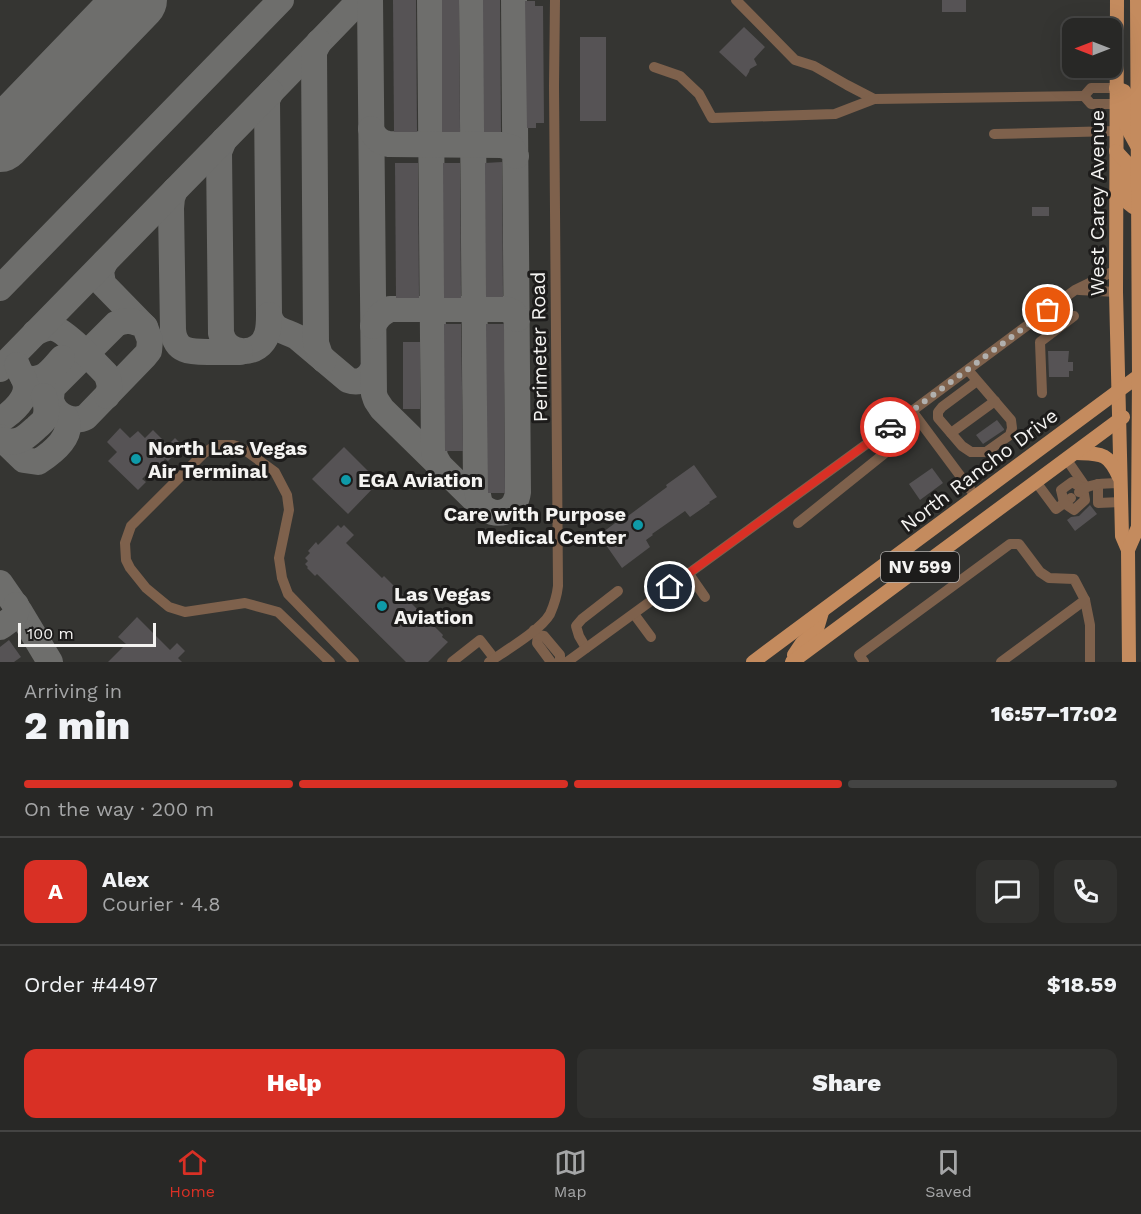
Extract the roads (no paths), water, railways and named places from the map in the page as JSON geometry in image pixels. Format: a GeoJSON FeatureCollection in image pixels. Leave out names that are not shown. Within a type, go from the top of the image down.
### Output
{"type":"FeatureCollection","features":[{"type":"Feature","properties":{"kind":"main road","name":"West Carey Avenue"},"geometry":{"type":"LineString","coordinates":[[1117,0],[1116,292],[1122,536],[1128,550]]}},
{"type":"Feature","properties":{"kind":"main road","name":"West Carey Avenue"},"geometry":{"type":"LineString","coordinates":[[1128,550],[1138,527],[1140,300],[1137,0]]}},
{"type":"Feature","properties":{"kind":"main road"},"geometry":{"type":"LineString","coordinates":[[1116,88],[1124,91],[1126,95],[1126,126],[1138,148]]}},
{"type":"Feature","properties":{"kind":"main road"},"geometry":{"type":"LineString","coordinates":[[1116,151],[1128,164],[1128,203],[1133,207],[1139,207]]}},
{"type":"Feature","properties":{"kind":"main road","name":"North Rancho Drive"},"geometry":{"type":"LineString","coordinates":[[753,662],[1140,374]]}},
{"type":"Feature","properties":{"kind":"main road","name":"NV 599"},"geometry":{"type":"LineString","coordinates":[[790,662],[1119,421],[1139,400]]}},
{"type":"Feature","properties":{"kind":"main road"},"geometry":{"type":"LineString","coordinates":[[1071,456],[1101,455],[1108,458],[1121,482]]}},
{"type":"Feature","properties":{"kind":"main road"},"geometry":{"type":"LineString","coordinates":[[1128,550],[1135,619],[1129,662]]}},
{"type":"Feature","properties":{"kind":"main road"},"geometry":{"type":"LineString","coordinates":[[790,662],[802,643],[817,629],[822,612]]}},
{"type":"Feature","properties":{"kind":"street","name":"Perimeter Road"},"geometry":{"type":"LineString","coordinates":[[492,660],[536,633],[549,615],[558,586],[555,0]]}},
{"type":"Feature","properties":{"kind":"street"},"geometry":{"type":"LineString","coordinates":[[736,0],[795,60],[814,66],[874,99]]}},
{"type":"Feature","properties":{"kind":"street"},"geometry":{"type":"LineString","coordinates":[[654,67],[680,76],[699,94],[712,118],[835,114],[874,99],[1084,96],[1091,88],[1116,88]]}},
{"type":"Feature","properties":{"kind":"street"},"geometry":{"type":"LineString","coordinates":[[1084,96],[1091,104],[1116,104]]}},
{"type":"Feature","properties":{"kind":"street"},"geometry":{"type":"LineString","coordinates":[[994,134],[1116,131]]}},
{"type":"Feature","properties":{"kind":"street"},"geometry":{"type":"LineString","coordinates":[[567,662],[1076,290],[1116,270]]}},
{"type":"Feature","properties":{"kind":"street"},"geometry":{"type":"LineString","coordinates":[[1076,290],[1116,292]]}},
{"type":"Feature","properties":{"kind":"street"},"geometry":{"type":"LineString","coordinates":[[1042,393],[1040,342],[1074,316]]}},
{"type":"Feature","properties":{"kind":"street"},"geometry":{"type":"LineString","coordinates":[[968,370],[978,381],[1011,420],[1010,435],[986,452],[971,452],[962,446],[938,418],[938,412],[942,407],[978,381]]}},
{"type":"Feature","properties":{"kind":"street"},"geometry":{"type":"LineString","coordinates":[[951,433],[995,401]]}},
{"type":"Feature","properties":{"kind":"street"},"geometry":{"type":"LineString","coordinates":[[912,411],[976,497]]}},
{"type":"Feature","properties":{"kind":"street"},"geometry":{"type":"LineString","coordinates":[[798,523],[900,441]]}},
{"type":"Feature","properties":{"kind":"street"},"geometry":{"type":"LineString","coordinates":[[330,662],[278,612],[245,603],[184,612],[169,607],[146,588],[130,568],[126,560],[125,543],[131,526],[203,454],[213,447],[226,445],[242,448],[274,472],[287,495],[289,510],[279,558],[282,578],[288,594],[354,662]]}},
{"type":"Feature","properties":{"kind":"street"},"geometry":{"type":"LineString","coordinates":[[1071,456],[1076,493]]}},
{"type":"Feature","properties":{"kind":"street"},"geometry":{"type":"LineString","coordinates":[[1036,482],[1056,509],[1076,493],[1098,484],[1121,482]]}},
{"type":"Feature","properties":{"kind":"street"},"geometry":{"type":"LineString","coordinates":[[1098,484],[1098,503],[1121,502]]}},
{"type":"Feature","properties":{"kind":"street"},"geometry":{"type":"LineString","coordinates":[[864,662],[859,655],[1010,544],[1019,544],[1040,572],[1048,578],[1074,579],[1085,600],[1090,625],[1090,662]]}},
{"type":"Feature","properties":{"kind":"street"},"geometry":{"type":"LineString","coordinates":[[689,574],[705,597]]}},
{"type":"Feature","properties":{"kind":"street"},"geometry":{"type":"LineString","coordinates":[[586,648],[576,626],[618,591]]}},
{"type":"Feature","properties":{"kind":"street"},"geometry":{"type":"LineString","coordinates":[[1001,662],[1085,600]]}},
{"type":"Feature","properties":{"kind":"street"},"geometry":{"type":"LineString","coordinates":[[634,614],[651,637]]}},
{"type":"Feature","properties":{"kind":"street"},"geometry":{"type":"LineString","coordinates":[[551,662],[537,643],[536,633],[544,636],[560,656],[560,662]]}},
{"type":"Feature","properties":{"kind":"street"},"geometry":{"type":"LineString","coordinates":[[452,662],[480,640],[492,660]]}},
{"type":"Feature","properties":{"kind":"place","name":"North Las Vegas Air Terminal"},"geometry":{"type":"Point","coordinates":[136,459]}},
{"type":"Feature","properties":{"kind":"place","name":"EGA Aviation"},"geometry":{"type":"Point","coordinates":[346,480]}},
{"type":"Feature","properties":{"kind":"place","name":"Care with Purpose Medical Center"},"geometry":{"type":"Point","coordinates":[638,525]}},
{"type":"Feature","properties":{"kind":"place","name":"Las Vegas Aviation"},"geometry":{"type":"Point","coordinates":[382,606]}}]}
